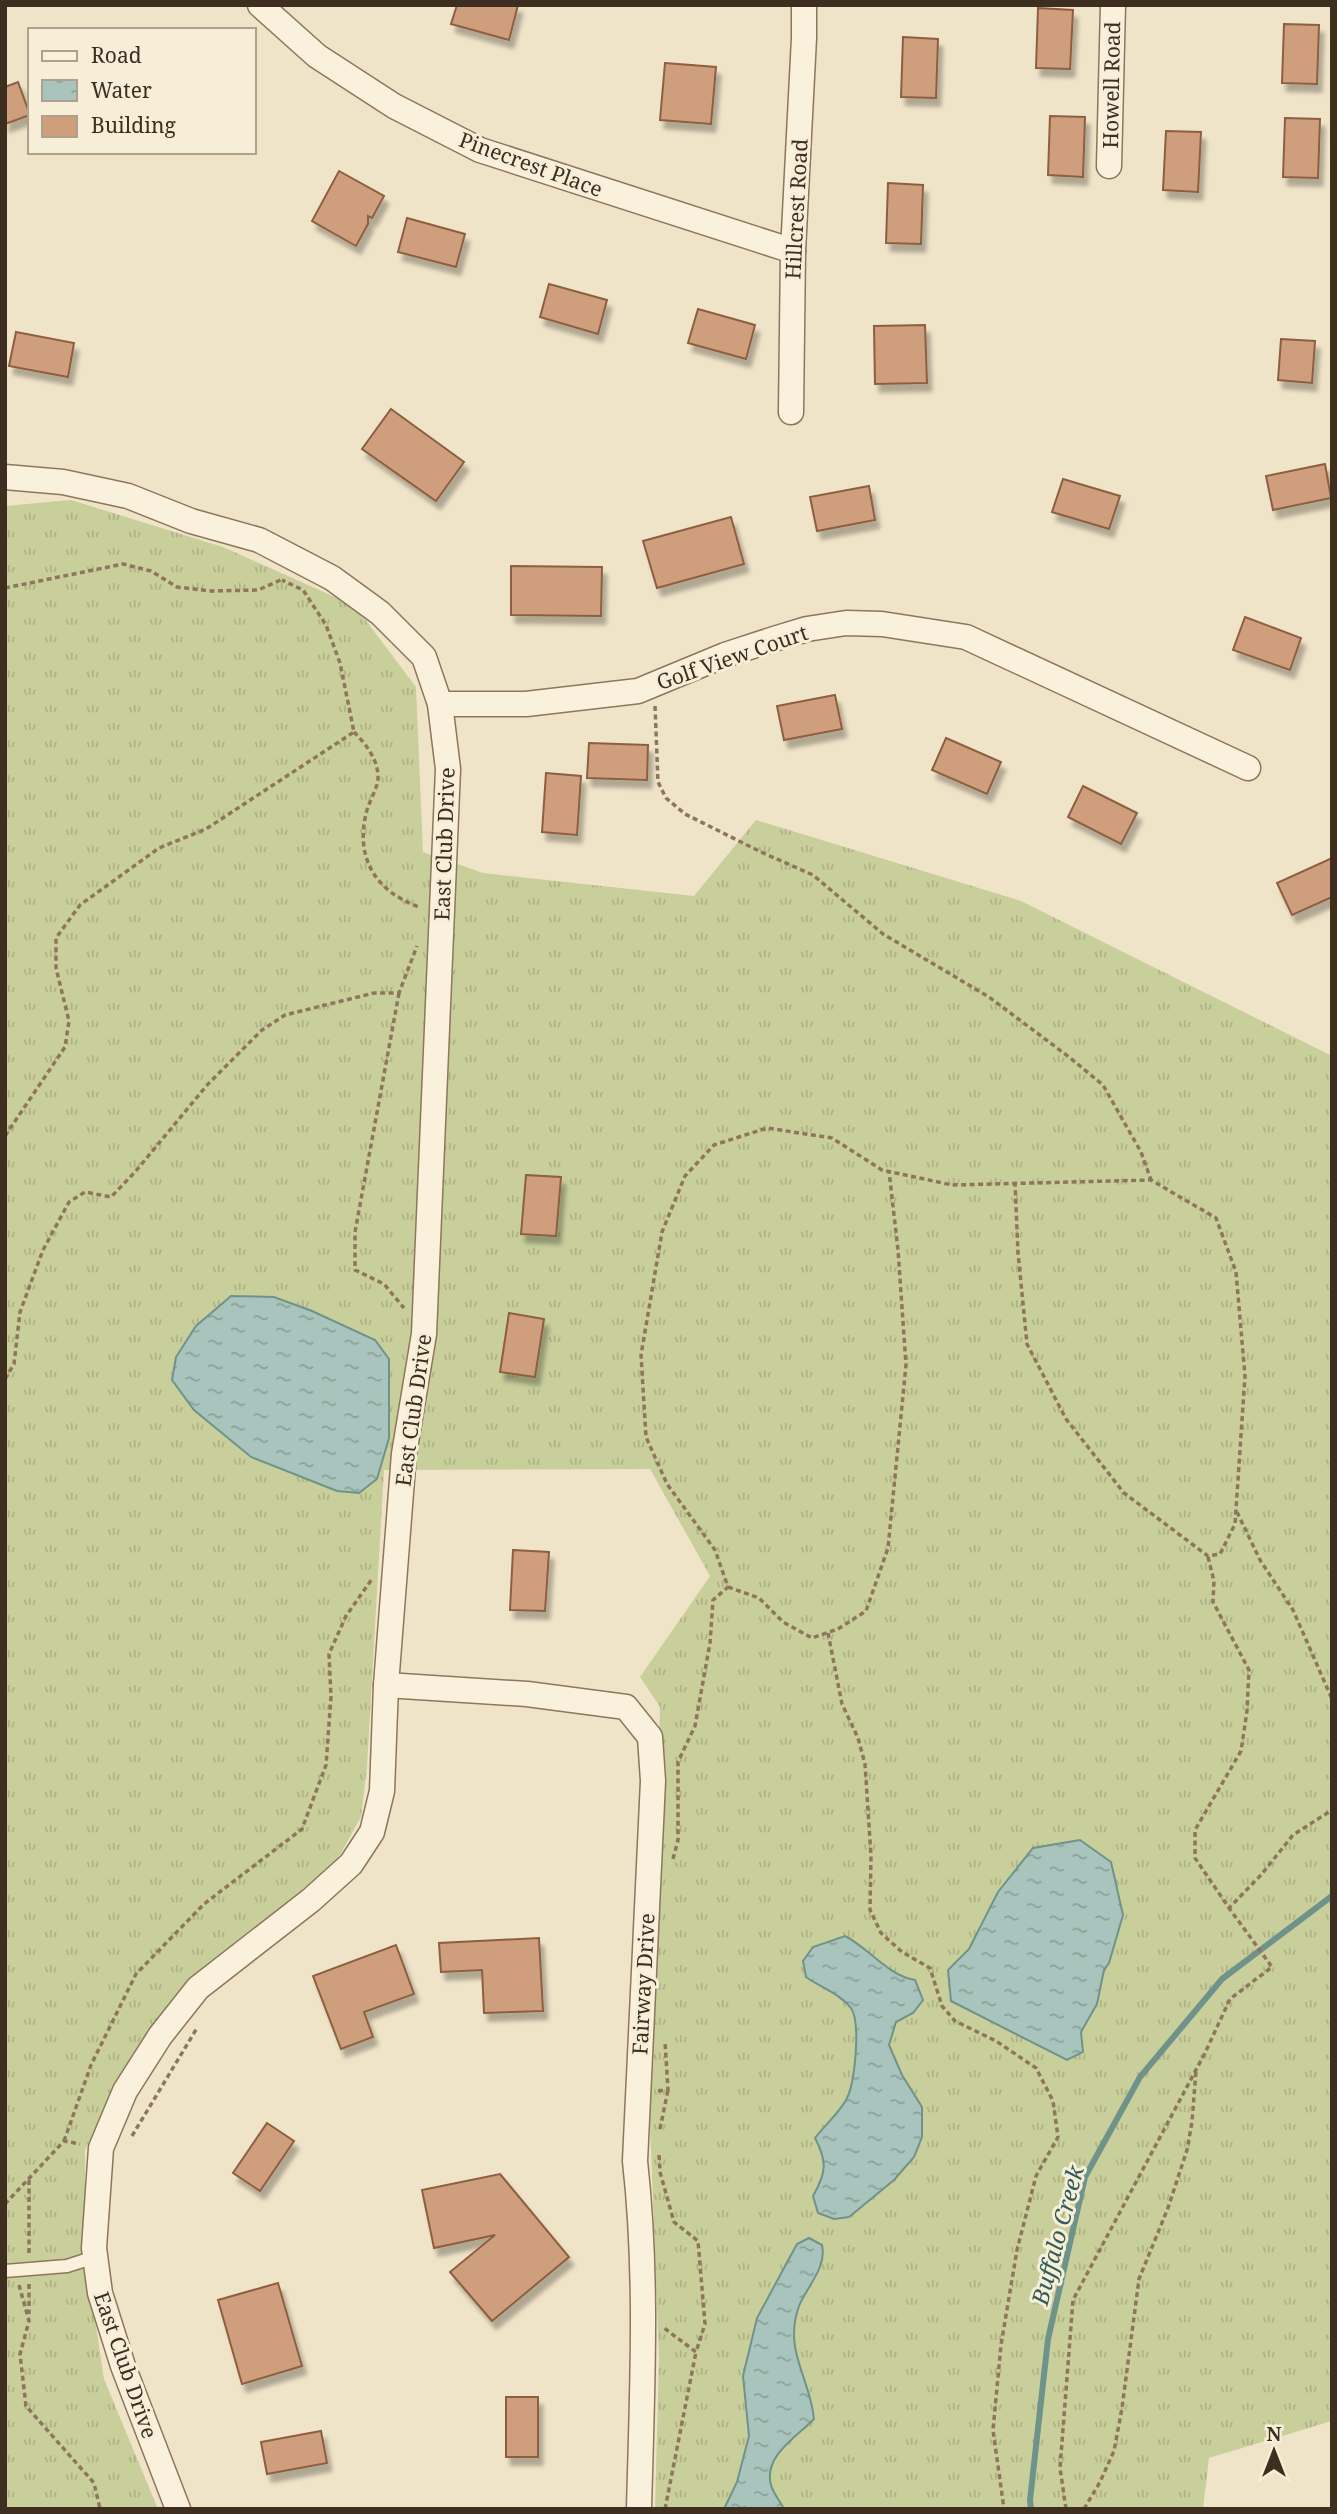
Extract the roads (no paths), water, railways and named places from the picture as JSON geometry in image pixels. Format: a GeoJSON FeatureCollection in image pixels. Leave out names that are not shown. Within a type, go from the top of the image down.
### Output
{"type":"FeatureCollection","features":[{"type":"Feature","properties":{"kind":"street","name":"Pinecrest Place"},"geometry":{"type":"LineString","coordinates":[[260,5],[317,56],[394,107],[480,150],[793,251]]}},
{"type":"Feature","properties":{"kind":"street","name":"Hillcrest Road"},"geometry":{"type":"LineString","coordinates":[[791,412],[793,251],[804,5]]}},
{"type":"Feature","properties":{"kind":"street","name":"Howell Road"},"geometry":{"type":"LineString","coordinates":[[1109,166],[1112,5]]}},
{"type":"Feature","properties":{"kind":"street","name":"East Club Drive"},"geometry":{"type":"LineString","coordinates":[[5,477],[63,482],[128,496],[191,521],[259,540],[332,578],[380,613],[424,657],[440,704],[448,769],[424,1334],[404,1454],[386,1685],[382,1791],[372,1832],[351,1864],[311,1900],[198,1988],[160,2036],[125,2091],[101,2148],[94,2248],[100,2294],[122,2366],[178,2509]]}},
{"type":"Feature","properties":{"kind":"street","name":"Golf View Court"},"geometry":{"type":"LineString","coordinates":[[440,704],[526,704],[638,691],[725,655],[807,629],[846,623],[882,624],[966,636],[1248,768]]}},
{"type":"Feature","properties":{"kind":"street","name":"Fairway Drive"},"geometry":{"type":"LineString","coordinates":[[386,1685],[527,1694],[626,1707],[650,1737],[653,1781],[635,2161],[642,2220],[644,2314],[639,2509]]}},
{"type":"Feature","properties":{"kind":"lane"},"geometry":{"type":"LineString","coordinates":[[6,2271],[67,2266],[95,2257]]}},
{"type":"Feature","properties":{"kind":"water"},"geometry":{"type":"Polygon","coordinates":[[[231,1296],[274,1297],[312,1311],[375,1340],[389,1359],[389,1438],[377,1479],[359,1493],[337,1491],[251,1457],[194,1410],[172,1380],[176,1357],[196,1326],[231,1296]]]}},
{"type":"Feature","properties":{"kind":"water"},"geometry":{"type":"Polygon","coordinates":[[[1080,1840],[1111,1862],[1123,1915],[1109,1963],[1104,1970],[1097,2004],[1081,2032],[1083,2052],[1067,2060],[951,2001],[948,1970],[969,1949],[998,1892],[1033,1848],[1080,1840]]]}},
{"type":"Feature","properties":{"kind":"water"},"geometry":{"type":"Polygon","coordinates":[[[845,1936],[896,1973],[915,1980],[923,2000],[913,2013],[896,2022],[889,2045],[902,2075],[922,2107],[922,2137],[914,2157],[894,2180],[849,2217],[834,2219],[818,2213],[813,2196],[824,2167],[822,2153],[815,2138],[839,2110],[849,2092],[856,2054],[856,2026],[851,2008],[846,2003],[806,1977],[803,1961],[813,1947],[845,1936]]]}},
{"type":"Feature","properties":{"kind":"water"},"geometry":{"type":"Polygon","coordinates":[[[809,2238],[822,2245],[822,2261],[799,2306],[794,2337],[814,2419],[783,2448],[772,2465],[771,2485],[784,2509],[724,2509],[737,2482],[749,2436],[743,2376],[757,2318],[797,2244],[809,2238]]]}},
{"type":"Feature","properties":{"kind":"waterway","name":"Buffalo Creek"},"geometry":{"type":"LineString","coordinates":[[1031,2509],[1048,2339],[1085,2177],[1140,2077],[1222,1979],[1332,1896]]}}]}
